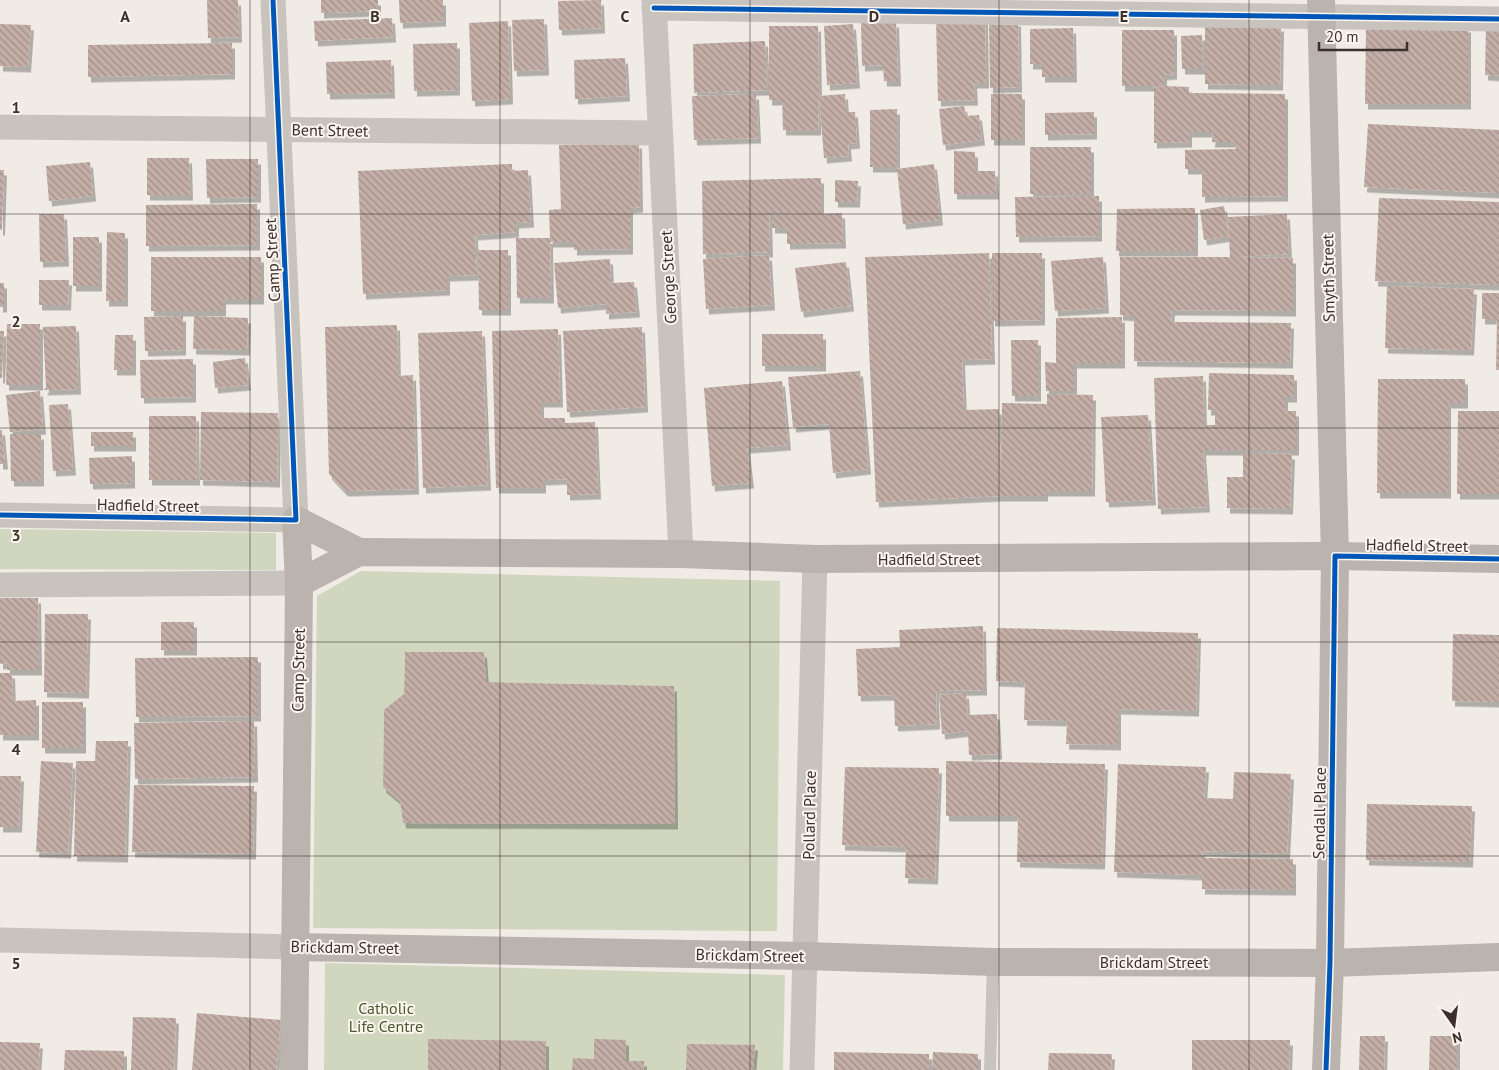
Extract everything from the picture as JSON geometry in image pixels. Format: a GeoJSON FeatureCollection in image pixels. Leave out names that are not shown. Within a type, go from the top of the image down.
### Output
{"type":"FeatureCollection","features":[{"type":"Feature","properties":{"kind":"main road","name":"Smyth Street"},"geometry":{"type":"LineString","coordinates":[[1322,8],[1335,556]]}},
{"type":"Feature","properties":{"kind":"main road","name":"Hadfield Street"},"geometry":{"type":"LineString","coordinates":[[296,520],[358,552],[681,554],[815,559],[1335,556],[1499,559]]}},
{"type":"Feature","properties":{"kind":"main road","name":"Camp Street"},"geometry":{"type":"LineString","coordinates":[[294,1070],[299,582],[296,520]]}},
{"type":"Feature","properties":{"kind":"main road","name":"Hadfield Street"},"geometry":{"type":"LineString","coordinates":[[299,582],[358,552]]}},
{"type":"Feature","properties":{"kind":"main road","name":"Sendall Place"},"geometry":{"type":"LineString","coordinates":[[1326,1070],[1330,963],[1335,556]]}},
{"type":"Feature","properties":{"kind":"main road","name":"Brickdam Street"},"geometry":{"type":"LineString","coordinates":[[294,947],[805,956],[993,962],[1330,963],[1499,957]]}},
{"type":"Feature","properties":{"kind":"street","name":"Camp Street"},"geometry":{"type":"LineString","coordinates":[[273,0],[296,520]]}},
{"type":"Feature","properties":{"kind":"street"},"geometry":{"type":"LineString","coordinates":[[654,4],[1322,8],[1499,19]]}},
{"type":"Feature","properties":{"kind":"street","name":"George Street"},"geometry":{"type":"LineString","coordinates":[[654,4],[681,554]]}},
{"type":"Feature","properties":{"kind":"street","name":"Bent Street"},"geometry":{"type":"LineString","coordinates":[[0,126],[660,133]]}},
{"type":"Feature","properties":{"kind":"street","name":"Hadfield Street"},"geometry":{"type":"LineString","coordinates":[[0,515],[296,520]]}},
{"type":"Feature","properties":{"kind":"street","name":"Pollard Place"},"geometry":{"type":"LineString","coordinates":[[802,1070],[815,559]]}},
{"type":"Feature","properties":{"kind":"street","name":"Hadfield Street"},"geometry":{"type":"LineString","coordinates":[[0,585],[299,582]]}},
{"type":"Feature","properties":{"kind":"street","name":"Brickdam Street"},"geometry":{"type":"LineString","coordinates":[[0,940],[294,947]]}},
{"type":"Feature","properties":{"kind":"lane"},"geometry":{"type":"LineString","coordinates":[[990,1070],[993,962]]}},
{"type":"Feature","properties":{"kind":"green space"},"geometry":{"type":"Polygon","coordinates":[[[0,529],[276,533],[276,570],[0,569],[0,529]]]}},
{"type":"Feature","properties":{"kind":"green space"},"geometry":{"type":"Polygon","coordinates":[[[361,571],[780,581],[777,931],[313,928],[317,596],[361,571]],[[405,652],[404,694],[384,711],[383,786],[400,801],[403,823],[674,824],[674,686],[486,682],[484,652],[405,652]]]}},
{"type":"Feature","properties":{"kind":"green space","name":"Catholic Life Centre"},"geometry":{"type":"Polygon","coordinates":[[[325,963],[785,975],[783,1070],[324,1070],[325,963]]]}},
{"type":"Feature","properties":{"kind":"building"},"geometry":{"type":"Polygon","coordinates":[[[207,0],[238,0],[239,37],[208,38],[207,0]]]}},
{"type":"Feature","properties":{"kind":"building"},"geometry":{"type":"Polygon","coordinates":[[[321,0],[378,0],[378,11],[321,13],[321,0]]]}},
{"type":"Feature","properties":{"kind":"building"},"geometry":{"type":"Polygon","coordinates":[[[399,0],[443,0],[443,21],[400,23],[399,0]]]}},
{"type":"Feature","properties":{"kind":"building"},"geometry":{"type":"Polygon","coordinates":[[[601,0],[602,28],[559,30],[558,1],[601,0]]]}},
{"type":"Feature","properties":{"kind":"building"},"geometry":{"type":"Polygon","coordinates":[[[392,18],[393,37],[315,41],[314,21],[392,18]]]}},
{"type":"Feature","properties":{"kind":"building"},"geometry":{"type":"Polygon","coordinates":[[[544,19],[546,70],[514,71],[512,20],[544,19]]]}},
{"type":"Feature","properties":{"kind":"building"},"geometry":{"type":"Polygon","coordinates":[[[936,19],[985,19],[986,83],[974,83],[975,100],[938,101],[936,19]]]}},
{"type":"Feature","properties":{"kind":"building"},"geometry":{"type":"Polygon","coordinates":[[[508,21],[510,99],[472,101],[469,23],[508,21]]]}},
{"type":"Feature","properties":{"kind":"building"},"geometry":{"type":"Polygon","coordinates":[[[989,21],[1018,21],[1019,87],[990,88],[989,21]]]}},
{"type":"Feature","properties":{"kind":"building"},"geometry":{"type":"Polygon","coordinates":[[[896,22],[898,81],[884,81],[883,65],[862,66],[861,23],[896,22]]]}},
{"type":"Feature","properties":{"kind":"building"},"geometry":{"type":"Polygon","coordinates":[[[0,24],[31,25],[28,67],[0,66],[0,24]]]}},
{"type":"Feature","properties":{"kind":"building"},"geometry":{"type":"Polygon","coordinates":[[[853,24],[857,83],[827,85],[824,26],[853,24]]]}},
{"type":"Feature","properties":{"kind":"building"},"geometry":{"type":"Polygon","coordinates":[[[1205,25],[1281,26],[1280,85],[1205,84],[1205,25]]]}},
{"type":"Feature","properties":{"kind":"building"},"geometry":{"type":"Polygon","coordinates":[[[1486,25],[1499,26],[1499,76],[1485,75],[1486,25]]]}},
{"type":"Feature","properties":{"kind":"building"},"geometry":{"type":"Polygon","coordinates":[[[769,26],[818,26],[818,130],[783,130],[782,100],[769,100],[769,26]]]}},
{"type":"Feature","properties":{"kind":"building"},"geometry":{"type":"Polygon","coordinates":[[[1366,27],[1468,27],[1468,104],[1365,104],[1366,27]]]}},
{"type":"Feature","properties":{"kind":"building"},"geometry":{"type":"Polygon","coordinates":[[[1073,28],[1074,77],[1042,77],[1042,64],[1030,64],[1030,29],[1073,28]]]}},
{"type":"Feature","properties":{"kind":"building"},"geometry":{"type":"Polygon","coordinates":[[[1122,30],[1174,30],[1174,74],[1164,75],[1164,86],[1189,87],[1189,93],[1285,94],[1285,196],[1202,197],[1202,169],[1185,169],[1185,150],[1236,149],[1236,142],[1212,142],[1213,132],[1189,132],[1189,142],[1154,143],[1154,88],[1163,86],[1122,86],[1122,30]]]}},
{"type":"Feature","properties":{"kind":"building"},"geometry":{"type":"Polygon","coordinates":[[[1202,35],[1203,69],[1182,69],[1181,36],[1202,35]]]}},
{"type":"Feature","properties":{"kind":"building"},"geometry":{"type":"Polygon","coordinates":[[[765,41],[767,90],[694,93],[693,44],[765,41]]]}},
{"type":"Feature","properties":{"kind":"building"},"geometry":{"type":"Polygon","coordinates":[[[232,43],[232,74],[88,77],[88,45],[232,43]]]}},
{"type":"Feature","properties":{"kind":"building"},"geometry":{"type":"Polygon","coordinates":[[[457,43],[457,90],[414,91],[413,44],[457,43]]]}},
{"type":"Feature","properties":{"kind":"building"},"geometry":{"type":"Polygon","coordinates":[[[625,58],[627,96],[575,99],[574,60],[625,58]]]}},
{"type":"Feature","properties":{"kind":"building"},"geometry":{"type":"Polygon","coordinates":[[[391,60],[392,93],[327,94],[326,62],[391,60]]]}},
{"type":"Feature","properties":{"kind":"building"},"geometry":{"type":"Polygon","coordinates":[[[756,94],[758,138],[694,140],[692,96],[756,94]]]}},
{"type":"Feature","properties":{"kind":"building"},"geometry":{"type":"Polygon","coordinates":[[[845,94],[846,112],[855,112],[857,143],[848,144],[849,156],[824,158],[819,96],[845,94]]]}},
{"type":"Feature","properties":{"kind":"building"},"geometry":{"type":"Polygon","coordinates":[[[991,94],[1022,94],[1022,140],[991,140],[991,94]]]}},
{"type":"Feature","properties":{"kind":"building"},"geometry":{"type":"Polygon","coordinates":[[[964,106],[966,116],[979,115],[982,140],[943,145],[939,109],[964,106]]]}},
{"type":"Feature","properties":{"kind":"building"},"geometry":{"type":"Polygon","coordinates":[[[897,109],[897,167],[870,167],[870,110],[897,109]]]}},
{"type":"Feature","properties":{"kind":"building"},"geometry":{"type":"Polygon","coordinates":[[[1094,112],[1094,134],[1045,135],[1045,113],[1094,112]]]}},
{"type":"Feature","properties":{"kind":"building"},"geometry":{"type":"Polygon","coordinates":[[[1368,124],[1499,130],[1499,193],[1364,187],[1368,124]]]}},
{"type":"Feature","properties":{"kind":"building"},"geometry":{"type":"Polygon","coordinates":[[[639,143],[640,207],[630,208],[630,249],[574,250],[574,242],[550,242],[551,298],[517,298],[516,238],[550,238],[549,210],[561,209],[559,145],[639,143]]]}},
{"type":"Feature","properties":{"kind":"building"},"geometry":{"type":"Polygon","coordinates":[[[1030,147],[1091,147],[1091,194],[1030,194],[1030,147]]]}},
{"type":"Feature","properties":{"kind":"building"},"geometry":{"type":"Polygon","coordinates":[[[954,151],[975,152],[975,171],[995,171],[996,194],[954,194],[954,151]]]}},
{"type":"Feature","properties":{"kind":"building"},"geometry":{"type":"Polygon","coordinates":[[[147,158],[189,158],[190,195],[147,195],[147,158]]]}},
{"type":"Feature","properties":{"kind":"building"},"geometry":{"type":"Polygon","coordinates":[[[206,159],[258,159],[258,197],[207,198],[206,159]]]}},
{"type":"Feature","properties":{"kind":"building"},"geometry":{"type":"Polygon","coordinates":[[[90,162],[93,196],[49,201],[46,166],[90,162]]]}},
{"type":"Feature","properties":{"kind":"building"},"geometry":{"type":"Polygon","coordinates":[[[512,164],[512,171],[528,170],[531,222],[516,223],[516,232],[475,235],[477,275],[447,276],[447,290],[363,294],[358,171],[512,164]]]}},
{"type":"Feature","properties":{"kind":"building"},"geometry":{"type":"Polygon","coordinates":[[[934,164],[940,220],[903,224],[897,169],[934,164]]]}},
{"type":"Feature","properties":{"kind":"building"},"geometry":{"type":"Polygon","coordinates":[[[0,170],[4,170],[2,230],[0,230],[0,170]]]}},
{"type":"Feature","properties":{"kind":"building"},"geometry":{"type":"Polygon","coordinates":[[[821,178],[821,214],[842,213],[843,243],[787,244],[787,228],[772,228],[772,215],[804,213],[769,213],[770,252],[703,254],[702,181],[821,178]]]}},
{"type":"Feature","properties":{"kind":"building"},"geometry":{"type":"Polygon","coordinates":[[[835,180],[858,181],[857,202],[835,202],[835,180]]]}},
{"type":"Feature","properties":{"kind":"building"},"geometry":{"type":"Polygon","coordinates":[[[1099,196],[1099,236],[1016,237],[1015,197],[1099,196]]]}},
{"type":"Feature","properties":{"kind":"building"},"geometry":{"type":"Polygon","coordinates":[[[1379,198],[1499,202],[1499,285],[1375,281],[1379,198]]]}},
{"type":"Feature","properties":{"kind":"building"},"geometry":{"type":"Polygon","coordinates":[[[257,204],[257,245],[146,246],[146,205],[257,204]]]}},
{"type":"Feature","properties":{"kind":"building"},"geometry":{"type":"Polygon","coordinates":[[[1224,206],[1229,236],[1204,240],[1200,210],[1224,206]]]}},
{"type":"Feature","properties":{"kind":"building"},"geometry":{"type":"Polygon","coordinates":[[[1195,208],[1195,251],[1116,251],[1117,209],[1195,208]]]}},
{"type":"Feature","properties":{"kind":"building"},"geometry":{"type":"Polygon","coordinates":[[[39,214],[64,214],[66,261],[40,262],[39,214]]]}},
{"type":"Feature","properties":{"kind":"building"},"geometry":{"type":"Polygon","coordinates":[[[1287,214],[1289,254],[1236,257],[1293,258],[1293,311],[1172,310],[1171,322],[1291,323],[1290,363],[1134,361],[1134,316],[1120,315],[1120,257],[1230,257],[1228,217],[1287,214]]]}},
{"type":"Feature","properties":{"kind":"building"},"geometry":{"type":"Polygon","coordinates":[[[107,232],[125,233],[125,301],[106,301],[107,232]]]}},
{"type":"Feature","properties":{"kind":"building"},"geometry":{"type":"Polygon","coordinates":[[[73,237],[99,237],[99,286],[73,286],[73,237]]]}},
{"type":"Feature","properties":{"kind":"building"},"geometry":{"type":"Polygon","coordinates":[[[478,250],[508,250],[508,310],[479,310],[478,250]]]}},
{"type":"Feature","properties":{"kind":"building"},"geometry":{"type":"Polygon","coordinates":[[[989,253],[992,359],[962,360],[964,410],[999,409],[1001,476],[1002,403],[1047,404],[1047,394],[1093,395],[1092,491],[1045,491],[1045,496],[1000,496],[876,502],[865,257],[989,253]]]}},
{"type":"Feature","properties":{"kind":"building"},"geometry":{"type":"Polygon","coordinates":[[[992,253],[1042,253],[1042,320],[992,321],[992,253]]]}},
{"type":"Feature","properties":{"kind":"building"},"geometry":{"type":"Polygon","coordinates":[[[769,255],[772,305],[706,309],[703,259],[769,255]]]}},
{"type":"Feature","properties":{"kind":"building"},"geometry":{"type":"Polygon","coordinates":[[[151,257],[261,257],[261,299],[223,299],[223,311],[151,311],[151,257]]]}},
{"type":"Feature","properties":{"kind":"building"},"geometry":{"type":"Polygon","coordinates":[[[1103,257],[1106,308],[1055,311],[1051,261],[1103,257]]]}},
{"type":"Feature","properties":{"kind":"building"},"geometry":{"type":"Polygon","coordinates":[[[610,259],[611,283],[634,282],[637,312],[606,314],[606,304],[558,308],[554,263],[610,259]]]}},
{"type":"Feature","properties":{"kind":"building"},"geometry":{"type":"Polygon","coordinates":[[[846,262],[851,306],[801,312],[795,268],[846,262]]]}},
{"type":"Feature","properties":{"kind":"building"},"geometry":{"type":"Polygon","coordinates":[[[39,280],[69,280],[68,305],[39,305],[39,280]]]}},
{"type":"Feature","properties":{"kind":"building"},"geometry":{"type":"Polygon","coordinates":[[[0,283],[4,283],[4,307],[0,307],[0,283]]]}},
{"type":"Feature","properties":{"kind":"building"},"geometry":{"type":"Polygon","coordinates":[[[1387,286],[1474,289],[1471,350],[1385,348],[1387,286]]]}},
{"type":"Feature","properties":{"kind":"building"},"geometry":{"type":"Polygon","coordinates":[[[1482,293],[1499,293],[1499,370],[1496,370],[1497,319],[1482,319],[1482,293]]]}},
{"type":"Feature","properties":{"kind":"building"},"geometry":{"type":"Polygon","coordinates":[[[183,316],[183,350],[145,351],[144,317],[183,316]]]}},
{"type":"Feature","properties":{"kind":"building"},"geometry":{"type":"Polygon","coordinates":[[[194,316],[248,318],[247,350],[193,349],[194,316]]]}},
{"type":"Feature","properties":{"kind":"building"},"geometry":{"type":"Polygon","coordinates":[[[1122,317],[1122,363],[1074,363],[1074,391],[1046,391],[1045,362],[1056,363],[1056,318],[1122,317]]]}},
{"type":"Feature","properties":{"kind":"building"},"geometry":{"type":"Polygon","coordinates":[[[7,324],[40,324],[40,385],[6,385],[7,324]]]}},
{"type":"Feature","properties":{"kind":"building"},"geometry":{"type":"Polygon","coordinates":[[[397,325],[398,376],[413,375],[416,489],[345,491],[329,474],[325,327],[397,325]]]}},
{"type":"Feature","properties":{"kind":"building"},"geometry":{"type":"Polygon","coordinates":[[[76,326],[78,389],[44,390],[46,387],[43,327],[76,326]]]}},
{"type":"Feature","properties":{"kind":"building"},"geometry":{"type":"Polygon","coordinates":[[[642,327],[645,407],[567,412],[563,331],[642,327]]]}},
{"type":"Feature","properties":{"kind":"building"},"geometry":{"type":"Polygon","coordinates":[[[558,329],[560,402],[541,402],[541,418],[565,418],[565,423],[595,422],[598,494],[567,495],[567,479],[543,480],[543,488],[496,488],[492,331],[558,329]]]}},
{"type":"Feature","properties":{"kind":"building"},"geometry":{"type":"Polygon","coordinates":[[[0,331],[4,331],[2,378],[0,378],[0,331]]]}},
{"type":"Feature","properties":{"kind":"building"},"geometry":{"type":"Polygon","coordinates":[[[482,331],[488,485],[423,488],[418,333],[482,331]]]}},
{"type":"Feature","properties":{"kind":"building"},"geometry":{"type":"Polygon","coordinates":[[[762,334],[823,334],[823,366],[762,366],[762,334]]]}},
{"type":"Feature","properties":{"kind":"building"},"geometry":{"type":"Polygon","coordinates":[[[115,335],[133,335],[133,370],[114,370],[115,335]]]}},
{"type":"Feature","properties":{"kind":"building"},"geometry":{"type":"Polygon","coordinates":[[[1011,340],[1038,340],[1038,396],[1012,396],[1011,340]]]}},
{"type":"Feature","properties":{"kind":"building"},"geometry":{"type":"Polygon","coordinates":[[[245,358],[248,385],[215,388],[213,362],[245,358]]]}},
{"type":"Feature","properties":{"kind":"building"},"geometry":{"type":"Polygon","coordinates":[[[193,359],[193,397],[141,398],[140,360],[193,359]]]}},
{"type":"Feature","properties":{"kind":"building"},"geometry":{"type":"Polygon","coordinates":[[[860,371],[868,469],[833,473],[829,424],[793,427],[788,377],[860,371]]]}},
{"type":"Feature","properties":{"kind":"building"},"geometry":{"type":"Polygon","coordinates":[[[1209,373],[1294,375],[1294,397],[1285,397],[1285,411],[1296,411],[1296,450],[1203,450],[1207,507],[1158,509],[1154,378],[1203,376],[1204,425],[1215,425],[1215,410],[1208,410],[1209,373]]]}},
{"type":"Feature","properties":{"kind":"building"},"geometry":{"type":"Polygon","coordinates":[[[1378,379],[1465,379],[1465,403],[1448,403],[1448,493],[1377,493],[1378,379]]]}},
{"type":"Feature","properties":{"kind":"building"},"geometry":{"type":"Polygon","coordinates":[[[782,381],[788,445],[747,448],[751,483],[712,486],[704,388],[782,381]]]}},
{"type":"Feature","properties":{"kind":"building"},"geometry":{"type":"Polygon","coordinates":[[[40,391],[43,429],[10,432],[6,395],[40,391]]]}},
{"type":"Feature","properties":{"kind":"building"},"geometry":{"type":"Polygon","coordinates":[[[68,404],[73,470],[53,471],[49,405],[68,404]]]}},
{"type":"Feature","properties":{"kind":"building"},"geometry":{"type":"Polygon","coordinates":[[[1458,411],[1499,411],[1499,494],[1457,494],[1458,411]]]}},
{"type":"Feature","properties":{"kind":"building"},"geometry":{"type":"Polygon","coordinates":[[[201,412],[278,413],[277,482],[200,480],[201,412]]]}},
{"type":"Feature","properties":{"kind":"building"},"geometry":{"type":"Polygon","coordinates":[[[1148,415],[1153,500],[1106,502],[1101,417],[1148,415]]]}},
{"type":"Feature","properties":{"kind":"building"},"geometry":{"type":"Polygon","coordinates":[[[149,416],[196,416],[197,480],[149,480],[149,416]]]}},
{"type":"Feature","properties":{"kind":"building"},"geometry":{"type":"Polygon","coordinates":[[[0,430],[2,430],[5,464],[0,464],[0,430]]]}},
{"type":"Feature","properties":{"kind":"building"},"geometry":{"type":"Polygon","coordinates":[[[91,432],[133,432],[133,446],[91,446],[91,432]]]}},
{"type":"Feature","properties":{"kind":"building"},"geometry":{"type":"Polygon","coordinates":[[[10,434],[41,434],[41,481],[11,481],[10,434]]]}},
{"type":"Feature","properties":{"kind":"building"},"geometry":{"type":"Polygon","coordinates":[[[1243,453],[1292,454],[1290,509],[1227,508],[1227,477],[1243,477],[1243,453]]]}},
{"type":"Feature","properties":{"kind":"building"},"geometry":{"type":"Polygon","coordinates":[[[132,456],[132,483],[90,484],[89,458],[132,456]]]}},
{"type":"Feature","properties":{"kind":"building"},"geometry":{"type":"Polygon","coordinates":[[[0,598],[38,598],[39,670],[7,670],[7,663],[0,664],[0,598]]]}},
{"type":"Feature","properties":{"kind":"building"},"geometry":{"type":"Polygon","coordinates":[[[45,614],[88,614],[86,693],[44,692],[45,614]]]}},
{"type":"Feature","properties":{"kind":"building"},"geometry":{"type":"Polygon","coordinates":[[[161,622],[194,622],[194,650],[161,650],[161,622]]]}},
{"type":"Feature","properties":{"kind":"building"},"geometry":{"type":"Polygon","coordinates":[[[983,626],[984,690],[936,691],[937,724],[895,726],[894,695],[858,696],[856,649],[900,647],[899,630],[983,626]]]}},
{"type":"Feature","properties":{"kind":"building"},"geometry":{"type":"Polygon","coordinates":[[[997,628],[1198,633],[1196,711],[1118,709],[1118,745],[1066,744],[1067,721],[1024,720],[1025,682],[996,681],[997,628]]]}},
{"type":"Feature","properties":{"kind":"building"},"geometry":{"type":"Polygon","coordinates":[[[1453,634],[1499,635],[1499,702],[1452,701],[1453,634]]]}},
{"type":"Feature","properties":{"kind":"building"},"geometry":{"type":"Polygon","coordinates":[[[405,652],[484,652],[486,682],[674,686],[675,824],[403,823],[400,801],[383,787],[384,710],[404,694],[405,652]]]}},
{"type":"Feature","properties":{"kind":"building"},"geometry":{"type":"Polygon","coordinates":[[[258,657],[258,716],[136,717],[135,658],[258,657]]]}},
{"type":"Feature","properties":{"kind":"building"},"geometry":{"type":"Polygon","coordinates":[[[0,673],[12,673],[13,701],[36,700],[36,735],[0,735],[0,673]]]}},
{"type":"Feature","properties":{"kind":"building"},"geometry":{"type":"Polygon","coordinates":[[[966,693],[968,721],[968,715],[997,714],[999,754],[969,755],[968,731],[942,734],[939,695],[966,693]]]}},
{"type":"Feature","properties":{"kind":"building"},"geometry":{"type":"Polygon","coordinates":[[[42,702],[83,702],[83,748],[42,748],[42,702]]]}},
{"type":"Feature","properties":{"kind":"building"},"geometry":{"type":"Polygon","coordinates":[[[254,721],[255,777],[135,779],[134,723],[254,721]]]}},
{"type":"Feature","properties":{"kind":"building"},"geometry":{"type":"Polygon","coordinates":[[[96,741],[128,741],[125,857],[74,856],[76,761],[95,761],[96,741]]]}},
{"type":"Feature","properties":{"kind":"building"},"geometry":{"type":"Polygon","coordinates":[[[41,761],[73,763],[68,853],[36,852],[41,761]]]}},
{"type":"Feature","properties":{"kind":"building"},"geometry":{"type":"Polygon","coordinates":[[[946,761],[1105,764],[1102,864],[1017,862],[1018,816],[946,816],[946,761]]]}},
{"type":"Feature","properties":{"kind":"building"},"geometry":{"type":"Polygon","coordinates":[[[1118,764],[1206,767],[1204,798],[1233,799],[1234,772],[1291,774],[1287,854],[1202,851],[1203,858],[1293,859],[1293,890],[1202,889],[1202,867],[1201,875],[1114,872],[1118,764]]]}},
{"type":"Feature","properties":{"kind":"building"},"geometry":{"type":"Polygon","coordinates":[[[845,767],[939,768],[935,879],[905,878],[906,847],[842,845],[845,767]]]}},
{"type":"Feature","properties":{"kind":"building"},"geometry":{"type":"Polygon","coordinates":[[[0,776],[21,776],[19,827],[0,827],[0,776]]]}},
{"type":"Feature","properties":{"kind":"building"},"geometry":{"type":"Polygon","coordinates":[[[134,785],[254,786],[253,854],[132,852],[134,785]]]}},
{"type":"Feature","properties":{"kind":"building"},"geometry":{"type":"Polygon","coordinates":[[[1367,804],[1472,806],[1470,862],[1366,860],[1367,804]]]}},
{"type":"Feature","properties":{"kind":"building"},"geometry":{"type":"Polygon","coordinates":[[[197,1013],[281,1020],[276,1070],[192,1070],[197,1013]]]}},
{"type":"Feature","properties":{"kind":"building"},"geometry":{"type":"Polygon","coordinates":[[[133,1017],[176,1018],[174,1070],[131,1070],[133,1017]]]}},
{"type":"Feature","properties":{"kind":"building"},"geometry":{"type":"Polygon","coordinates":[[[1360,1036],[1385,1036],[1384,1070],[1359,1070],[1360,1036]]]}},
{"type":"Feature","properties":{"kind":"building"},"geometry":{"type":"Polygon","coordinates":[[[1430,1036],[1457,1036],[1457,1070],[1429,1070],[1430,1036]]]}},
{"type":"Feature","properties":{"kind":"building","name":"Catholic Life Centre"},"geometry":{"type":"Polygon","coordinates":[[[428,1039],[546,1041],[546,1070],[428,1070],[428,1039]]]}},
{"type":"Feature","properties":{"kind":"building"},"geometry":{"type":"Polygon","coordinates":[[[594,1039],[626,1040],[626,1061],[644,1061],[644,1070],[572,1070],[573,1058],[594,1059],[594,1039]]]}},
{"type":"Feature","properties":{"kind":"building"},"geometry":{"type":"Polygon","coordinates":[[[1192,1040],[1290,1040],[1289,1070],[1192,1070],[1192,1040]]]}},
{"type":"Feature","properties":{"kind":"building"},"geometry":{"type":"Polygon","coordinates":[[[0,1042],[40,1043],[38,1070],[0,1070],[0,1042]]]}},
{"type":"Feature","properties":{"kind":"building"},"geometry":{"type":"Polygon","coordinates":[[[687,1044],[755,1045],[753,1070],[686,1070],[687,1044]]]}},
{"type":"Feature","properties":{"kind":"building"},"geometry":{"type":"Polygon","coordinates":[[[65,1050],[124,1051],[124,1070],[64,1070],[65,1050]]]}},
{"type":"Feature","properties":{"kind":"building"},"geometry":{"type":"Polygon","coordinates":[[[834,1052],[929,1054],[929,1070],[834,1070],[834,1052]]]}},
{"type":"Feature","properties":{"kind":"building"},"geometry":{"type":"Polygon","coordinates":[[[933,1052],[978,1054],[978,1070],[932,1070],[933,1052]]]}},
{"type":"Feature","properties":{"kind":"building"},"geometry":{"type":"Polygon","coordinates":[[[1049,1053],[1112,1054],[1111,1070],[1048,1070],[1049,1053]]]}},
{"type":"Feature","properties":{"kind":"cycle path"},"geometry":{"type":"LineString","coordinates":[[0,515],[296,520],[273,0]]}},
{"type":"Feature","properties":{"kind":"cycle path"},"geometry":{"type":"LineString","coordinates":[[654,8],[1499,19]]}},
{"type":"Feature","properties":{"kind":"cycle path"},"geometry":{"type":"LineString","coordinates":[[1326,1070],[1330,963],[1335,556],[1499,559]]}}]}
